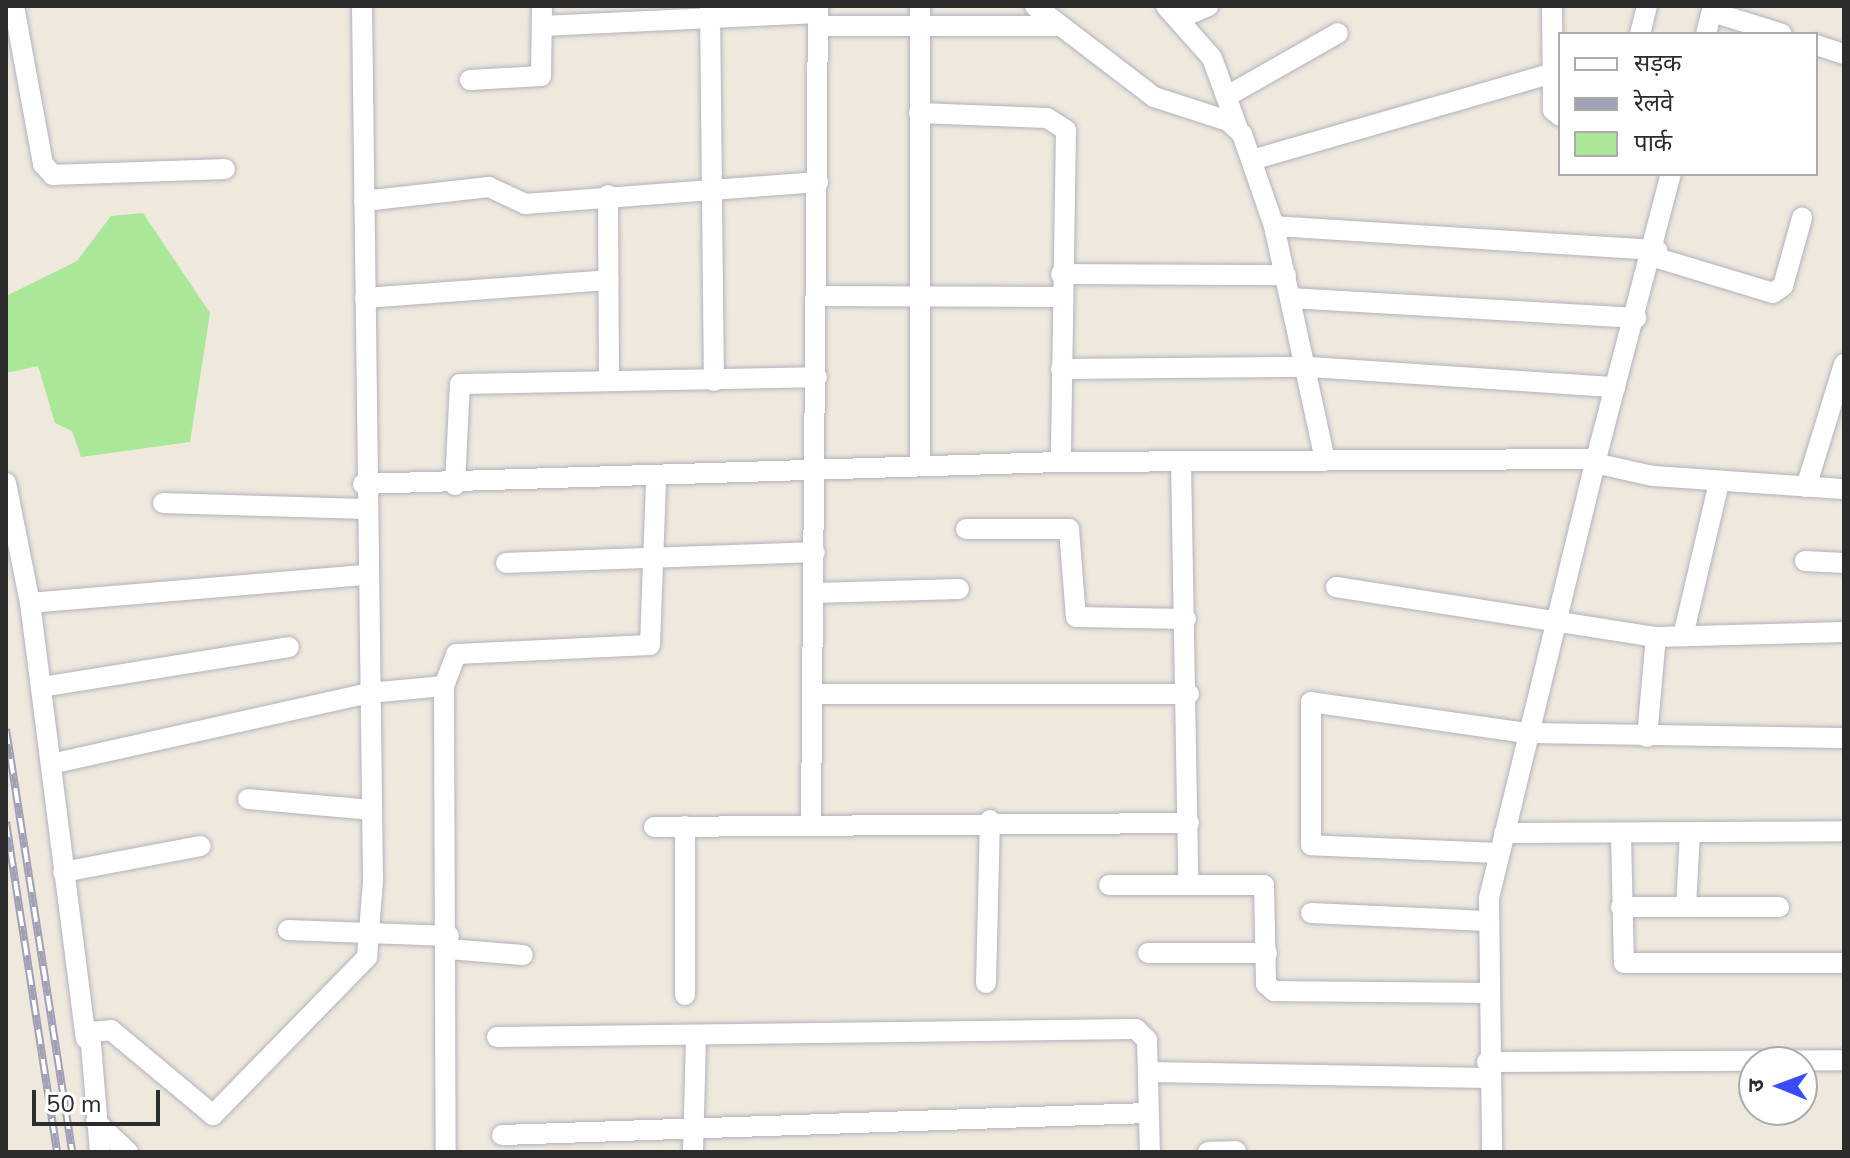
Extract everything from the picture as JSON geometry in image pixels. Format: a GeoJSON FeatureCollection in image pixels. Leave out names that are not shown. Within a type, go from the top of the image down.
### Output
{"type":"FeatureCollection","features":[{"type":"Feature","properties":{"kind":"street"},"geometry":{"type":"LineString","coordinates":[[14,6],[43,164],[53,175],[225,169]]}},
{"type":"Feature","properties":{"kind":"street"},"geometry":{"type":"LineString","coordinates":[[86,1038],[111,1030],[213,1115],[363,964],[369,933],[371,810],[363,484],[362,6]]}},
{"type":"Feature","properties":{"kind":"street"},"geometry":{"type":"LineString","coordinates":[[1035,6],[1056,26],[1154,97],[1238,129]]}},
{"type":"Feature","properties":{"kind":"street"},"geometry":{"type":"LineString","coordinates":[[1172,12],[1208,6]]}},
{"type":"Feature","properties":{"kind":"street"},"geometry":{"type":"LineString","coordinates":[[1552,6],[1553,110],[1558,114]]}},
{"type":"Feature","properties":{"kind":"street"},"geometry":{"type":"LineString","coordinates":[[1640,32],[1647,6]]}},
{"type":"Feature","properties":{"kind":"street"},"geometry":{"type":"LineString","coordinates":[[1706,32],[1712,9],[1776,32]]}},
{"type":"Feature","properties":{"kind":"street"},"geometry":{"type":"LineString","coordinates":[[470,80],[541,76],[542,16],[710,12],[920,16],[1056,26]]}},
{"type":"Feature","properties":{"kind":"street"},"geometry":{"type":"LineString","coordinates":[[710,12],[714,381]]}},
{"type":"Feature","properties":{"kind":"street"},"geometry":{"type":"LineString","coordinates":[[1172,12],[1205,46],[1229,95],[1238,129],[1255,159],[1310,367],[1325,459]]}},
{"type":"Feature","properties":{"kind":"street"},"geometry":{"type":"LineString","coordinates":[[811,824],[817,468],[818,15]]}},
{"type":"Feature","properties":{"kind":"street"},"geometry":{"type":"LineString","coordinates":[[920,16],[920,465]]}},
{"type":"Feature","properties":{"kind":"street"},"geometry":{"type":"LineString","coordinates":[[1229,95],[1338,33]]}},
{"type":"Feature","properties":{"kind":"street"},"geometry":{"type":"LineString","coordinates":[[1818,46],[1844,54]]}},
{"type":"Feature","properties":{"kind":"street"},"geometry":{"type":"LineString","coordinates":[[1255,159],[1553,73]]}},
{"type":"Feature","properties":{"kind":"street"},"geometry":{"type":"LineString","coordinates":[[919,113],[1062,124],[1068,143],[1060,297],[1061,462]]}},
{"type":"Feature","properties":{"kind":"street"},"geometry":{"type":"LineString","coordinates":[[1492,1152],[1486,993],[1487,921],[1501,843],[1525,733],[1556,626],[1615,387],[1656,253],[1671,176]]}},
{"type":"Feature","properties":{"kind":"street"},"geometry":{"type":"LineString","coordinates":[[364,201],[489,187],[518,204],[714,185],[818,182]]}},
{"type":"Feature","properties":{"kind":"street"},"geometry":{"type":"LineString","coordinates":[[608,195],[609,381]]}},
{"type":"Feature","properties":{"kind":"street"},"geometry":{"type":"LineString","coordinates":[[1274,226],[1656,253],[1773,293],[1783,286],[1802,218]]}},
{"type":"Feature","properties":{"kind":"street"},"geometry":{"type":"LineString","coordinates":[[1061,274],[1286,275]]}},
{"type":"Feature","properties":{"kind":"street"},"geometry":{"type":"LineString","coordinates":[[365,298],[608,280]]}},
{"type":"Feature","properties":{"kind":"street"},"geometry":{"type":"LineString","coordinates":[[817,296],[1060,297]]}},
{"type":"Feature","properties":{"kind":"street"},"geometry":{"type":"LineString","coordinates":[[1291,298],[1636,318]]}},
{"type":"Feature","properties":{"kind":"street"},"geometry":{"type":"LineString","coordinates":[[1806,487],[1844,364]]}},
{"type":"Feature","properties":{"kind":"street"},"geometry":{"type":"LineString","coordinates":[[1061,369],[1310,367],[1615,387]]}},
{"type":"Feature","properties":{"kind":"street"},"geometry":{"type":"LineString","coordinates":[[455,485],[460,384],[817,377]]}},
{"type":"Feature","properties":{"kind":"street"},"geometry":{"type":"LineString","coordinates":[[363,484],[455,485],[920,465],[1325,459],[1598,462],[1719,482],[1844,489]]}},
{"type":"Feature","properties":{"kind":"street"},"geometry":{"type":"LineString","coordinates":[[1181,462],[1189,694],[1188,884]]}},
{"type":"Feature","properties":{"kind":"street"},"geometry":{"type":"LineString","coordinates":[[446,1152],[448,942],[444,686],[448,660],[456,654],[650,645],[658,556],[656,478]]}},
{"type":"Feature","properties":{"kind":"street"},"geometry":{"type":"LineString","coordinates":[[1683,636],[1719,482]]}},
{"type":"Feature","properties":{"kind":"street"},"geometry":{"type":"LineString","coordinates":[[6,483],[30,603],[42,687],[100,1152]]}},
{"type":"Feature","properties":{"kind":"street"},"geometry":{"type":"LineString","coordinates":[[163,503],[364,509]]}},
{"type":"Feature","properties":{"kind":"street"},"geometry":{"type":"LineString","coordinates":[[966,529],[1069,529],[1076,617],[1186,619]]}},
{"type":"Feature","properties":{"kind":"street"},"geometry":{"type":"LineString","coordinates":[[506,563],[815,552]]}},
{"type":"Feature","properties":{"kind":"street"},"geometry":{"type":"LineString","coordinates":[[1805,561],[1844,563]]}},
{"type":"Feature","properties":{"kind":"street"},"geometry":{"type":"LineString","coordinates":[[30,603],[366,575]]}},
{"type":"Feature","properties":{"kind":"street"},"geometry":{"type":"LineString","coordinates":[[1336,587],[1556,626],[1656,637],[1844,632]]}},
{"type":"Feature","properties":{"kind":"street"},"geometry":{"type":"LineString","coordinates":[[814,593],[959,589]]}},
{"type":"Feature","properties":{"kind":"street"},"geometry":{"type":"LineString","coordinates":[[1647,737],[1656,637]]}},
{"type":"Feature","properties":{"kind":"street"},"geometry":{"type":"LineString","coordinates":[[42,687],[289,647]]}},
{"type":"Feature","properties":{"kind":"street"},"geometry":{"type":"LineString","coordinates":[[51,764],[369,693],[444,686]]}},
{"type":"Feature","properties":{"kind":"street"},"geometry":{"type":"LineString","coordinates":[[813,694],[1189,694]]}},
{"type":"Feature","properties":{"kind":"street"},"geometry":{"type":"LineString","coordinates":[[1844,738],[1525,733],[1322,700],[1308,710],[1311,845],[1501,843],[1621,835],[1844,831]]}},
{"type":"Feature","properties":{"kind":"street"},"geometry":{"type":"LineString","coordinates":[[248,799],[371,810]]}},
{"type":"Feature","properties":{"kind":"street"},"geometry":{"type":"LineString","coordinates":[[654,827],[990,820],[1189,823]]}},
{"type":"Feature","properties":{"kind":"street"},"geometry":{"type":"LineString","coordinates":[[986,983],[990,820]]}},
{"type":"Feature","properties":{"kind":"street"},"geometry":{"type":"LineString","coordinates":[[685,826],[685,995]]}},
{"type":"Feature","properties":{"kind":"street"},"geometry":{"type":"LineString","coordinates":[[1686,907],[1690,834]]}},
{"type":"Feature","properties":{"kind":"street"},"geometry":{"type":"LineString","coordinates":[[1621,835],[1621,958],[1630,965],[1844,963]]}},
{"type":"Feature","properties":{"kind":"street"},"geometry":{"type":"LineString","coordinates":[[63,872],[201,846]]}},
{"type":"Feature","properties":{"kind":"street"},"geometry":{"type":"LineString","coordinates":[[1109,885],[1264,885],[1266,984],[1274,991],[1486,993]]}},
{"type":"Feature","properties":{"kind":"street"},"geometry":{"type":"LineString","coordinates":[[1621,907],[1779,907]]}},
{"type":"Feature","properties":{"kind":"street"},"geometry":{"type":"LineString","coordinates":[[1311,913],[1487,921]]}},
{"type":"Feature","properties":{"kind":"street"},"geometry":{"type":"LineString","coordinates":[[288,930],[369,933],[523,955]]}},
{"type":"Feature","properties":{"kind":"street"},"geometry":{"type":"LineString","coordinates":[[1148,953],[1267,953]]}},
{"type":"Feature","properties":{"kind":"street"},"geometry":{"type":"LineString","coordinates":[[497,1037],[696,1038],[1136,1029],[1145,1034],[1150,1152]]}},
{"type":"Feature","properties":{"kind":"street"},"geometry":{"type":"LineString","coordinates":[[693,1152],[696,1038]]}},
{"type":"Feature","properties":{"kind":"street"},"geometry":{"type":"LineString","coordinates":[[1149,1072],[1488,1070],[1844,1060]]}},
{"type":"Feature","properties":{"kind":"street"},"geometry":{"type":"LineString","coordinates":[[502,1135],[1148,1113]]}},
{"type":"Feature","properties":{"kind":"street"},"geometry":{"type":"LineString","coordinates":[[96,1122],[128,1152]]}},
{"type":"Feature","properties":{"kind":"street"},"geometry":{"type":"LineString","coordinates":[[1208,1152],[1236,1151]]}},
{"type":"Feature","properties":{"kind":"green space"},"geometry":{"type":"Polygon","coordinates":[[[143,213],[210,313],[190,442],[81,457],[72,431],[55,423],[38,366],[6,373],[6,296],[77,261],[111,216],[143,213]]]}},
{"type":"Feature","properties":{"kind":"railway"},"geometry":{"type":"LineString","coordinates":[[6,729],[72,1152]]}},
{"type":"Feature","properties":{"kind":"railway"},"geometry":{"type":"LineString","coordinates":[[6,822],[57,1152]]}}]}
